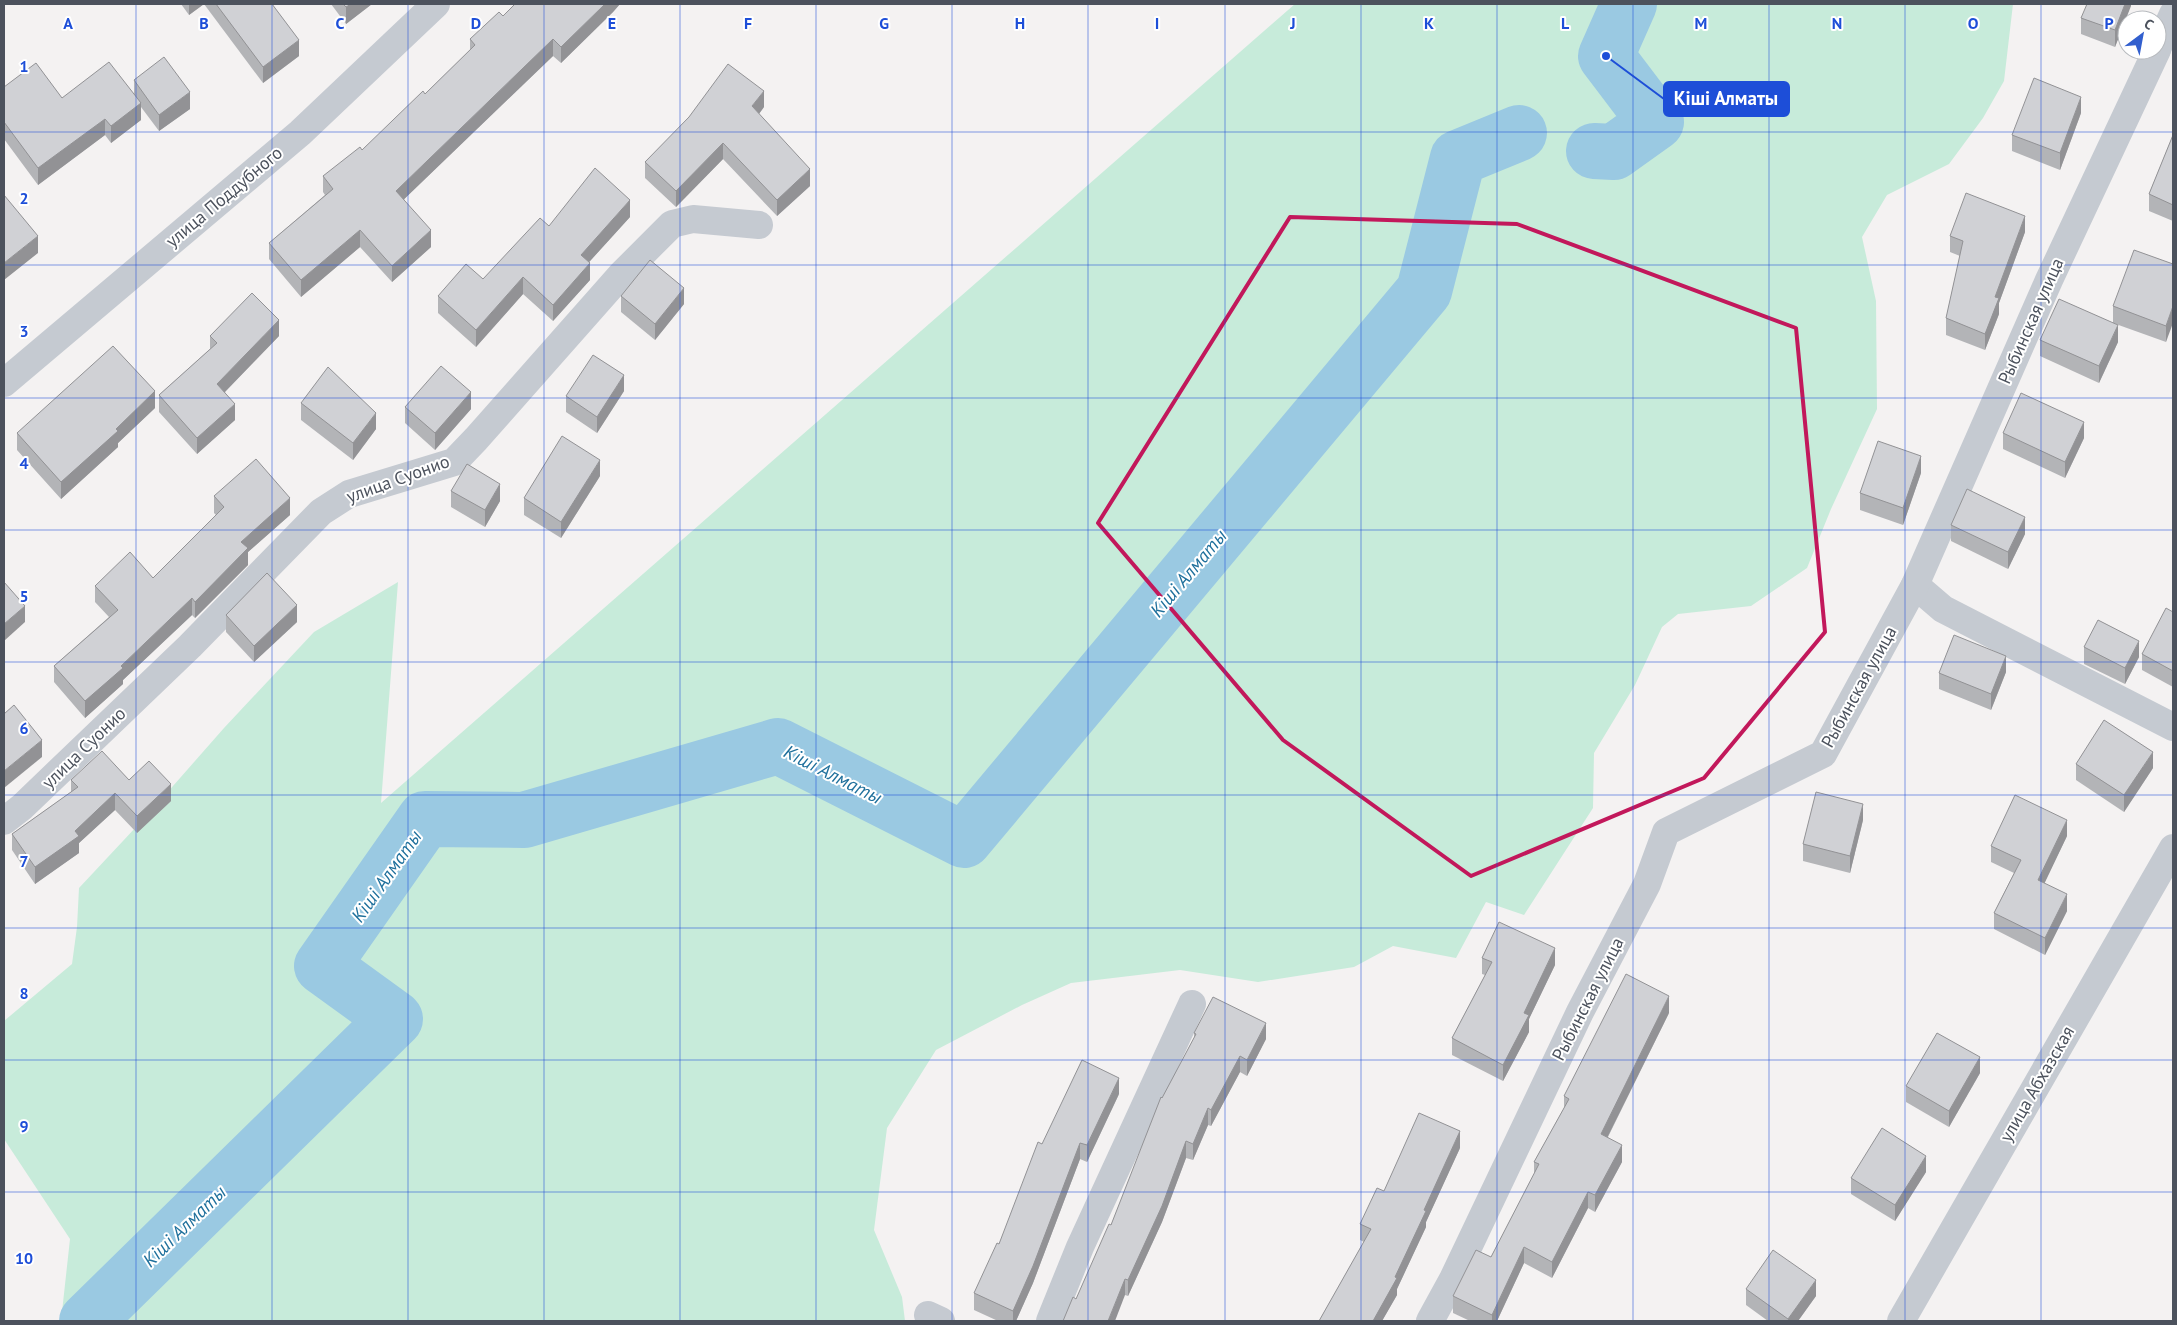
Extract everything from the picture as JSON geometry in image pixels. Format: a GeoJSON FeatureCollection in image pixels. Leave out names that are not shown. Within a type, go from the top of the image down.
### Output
{"type":"FeatureCollection","features":[{"type":"Feature","properties":{"kind":"street","name":"улица Поддубного"},"geometry":{"type":"LineString","coordinates":[[4,383],[300,133],[436,4]]}},
{"type":"Feature","properties":{"kind":"street","name":"Рыбинская улица"},"geometry":{"type":"LineString","coordinates":[[2167,28],[2173,14]]}},
{"type":"Feature","properties":{"kind":"street","name":"Рыбинская улица"},"geometry":{"type":"LineString","coordinates":[[1430,1321],[1453,1279],[1580,1012],[1647,884],[1666,832],[1823,754],[1915,585],[2049,280],[2152,60]]}},
{"type":"Feature","properties":{"kind":"street","name":"улица Суонио"},"geometry":{"type":"LineString","coordinates":[[4,821],[22,807],[190,646],[320,512],[349,494],[454,462],[621,275],[672,224],[693,219],[759,225]]}},
{"type":"Feature","properties":{"kind":"street"},"geometry":{"type":"LineString","coordinates":[[1915,585],[1943,609],[2173,727]]}},
{"type":"Feature","properties":{"kind":"street","name":"улица Абхазская"},"geometry":{"type":"LineString","coordinates":[[1902,1321],[2173,848]]}},
{"type":"Feature","properties":{"kind":"street"},"geometry":{"type":"LineString","coordinates":[[1050,1321],[1080,1247],[1192,1004]]}},
{"type":"Feature","properties":{"kind":"highlighted area"},"geometry":{"type":"Polygon","coordinates":[[[1290,217],[1517,224],[1796,328],[1825,632],[1704,778],[1471,876],[1283,740],[1098,523],[1290,217]]]}},
{"type":"Feature","properties":{"kind":"green space"},"geometry":{"type":"Polygon","coordinates":[[[1295,4],[2013,4],[2004,81],[1983,118],[1949,164],[1887,195],[1862,237],[1876,301],[1877,409],[1831,509],[1807,568],[1751,606],[1678,614],[1662,627],[1635,685],[1594,753],[1593,808],[1524,915],[1486,902],[1456,958],[1393,946],[1354,967],[1258,982],[1180,970],[1071,983],[1022,1005],[936,1050],[887,1128],[874,1230],[902,1297],[905,1321],[61,1321],[70,1239],[4,1139],[4,1021],[72,964],[77,927],[79,888],[151,811],[224,728],[314,632],[398,582],[381,803],[1295,4]]]}},
{"type":"Feature","properties":{"kind":"building"},"geometry":{"type":"Polygon","coordinates":[[[216,4],[272,4],[299,40],[263,67],[216,4]]]}},
{"type":"Feature","properties":{"kind":"building"},"geometry":{"type":"Polygon","coordinates":[[[515,4],[605,4],[561,47],[553,39],[396,191],[431,230],[392,266],[360,230],[301,280],[269,243],[333,189],[323,176],[360,147],[362,150],[423,91],[425,94],[475,45],[470,39],[499,12],[503,16],[515,4]]]}},
{"type":"Feature","properties":{"kind":"building"},"geometry":{"type":"Polygon","coordinates":[[[2087,4],[2125,4],[2123,10],[2117,10],[2115,30],[2081,18],[2087,4]]]}},
{"type":"Feature","properties":{"kind":"building"},"geometry":{"type":"Polygon","coordinates":[[[164,57],[190,92],[159,115],[134,80],[164,57]]]}},
{"type":"Feature","properties":{"kind":"building"},"geometry":{"type":"Polygon","coordinates":[[[109,62],[141,103],[111,126],[105,119],[38,168],[4,122],[4,87],[36,63],[62,98],[109,62]]]}},
{"type":"Feature","properties":{"kind":"building"},"geometry":{"type":"Polygon","coordinates":[[[728,64],[764,91],[752,106],[810,169],[777,200],[723,143],[676,191],[645,162],[689,117],[728,64]]]}},
{"type":"Feature","properties":{"kind":"building"},"geometry":{"type":"Polygon","coordinates":[[[2034,78],[2081,97],[2060,153],[2012,135],[2034,78]]]}},
{"type":"Feature","properties":{"kind":"building"},"geometry":{"type":"Polygon","coordinates":[[[2173,135],[2173,205],[2149,194],[2173,135]]]}},
{"type":"Feature","properties":{"kind":"building"},"geometry":{"type":"Polygon","coordinates":[[[595,168],[630,200],[581,255],[590,263],[553,305],[523,277],[476,330],[438,296],[466,264],[483,279],[540,218],[549,226],[595,168]]]}},
{"type":"Feature","properties":{"kind":"building"},"geometry":{"type":"Polygon","coordinates":[[[1966,193],[2025,216],[1995,297],[1999,298],[1985,334],[1946,318],[1963,241],[1950,236],[1966,193]]]}},
{"type":"Feature","properties":{"kind":"building"},"geometry":{"type":"Polygon","coordinates":[[[4,195],[38,236],[4,263],[4,195]]]}},
{"type":"Feature","properties":{"kind":"building"},"geometry":{"type":"Polygon","coordinates":[[[2134,250],[2173,264],[2173,306],[2166,326],[2113,306],[2134,250]]]}},
{"type":"Feature","properties":{"kind":"building"},"geometry":{"type":"Polygon","coordinates":[[[650,260],[684,288],[655,324],[621,296],[650,260]]]}},
{"type":"Feature","properties":{"kind":"building"},"geometry":{"type":"Polygon","coordinates":[[[252,293],[279,320],[217,384],[235,404],[197,438],[159,395],[217,343],[210,336],[252,293]]]}},
{"type":"Feature","properties":{"kind":"building"},"geometry":{"type":"Polygon","coordinates":[[[2059,299],[2118,325],[2099,366],[2040,340],[2059,299]]]}},
{"type":"Feature","properties":{"kind":"building"},"geometry":{"type":"Polygon","coordinates":[[[113,346],[155,391],[116,429],[118,431],[61,482],[17,433],[113,346]]]}},
{"type":"Feature","properties":{"kind":"building"},"geometry":{"type":"Polygon","coordinates":[[[593,355],[624,375],[597,417],[566,396],[593,355]]]}},
{"type":"Feature","properties":{"kind":"building"},"geometry":{"type":"Polygon","coordinates":[[[441,366],[471,392],[435,433],[405,407],[441,366]]]}},
{"type":"Feature","properties":{"kind":"building"},"geometry":{"type":"Polygon","coordinates":[[[328,367],[376,413],[353,443],[301,403],[328,367]]]}},
{"type":"Feature","properties":{"kind":"building"},"geometry":{"type":"Polygon","coordinates":[[[2021,393],[2084,422],[2065,462],[2003,433],[2021,393]]]}},
{"type":"Feature","properties":{"kind":"building"},"geometry":{"type":"Polygon","coordinates":[[[562,436],[600,460],[561,522],[524,498],[562,436]]]}},
{"type":"Feature","properties":{"kind":"building"},"geometry":{"type":"Polygon","coordinates":[[[1878,441],[1921,456],[1903,508],[1860,493],[1878,441]]]}},
{"type":"Feature","properties":{"kind":"building"},"geometry":{"type":"Polygon","coordinates":[[[256,459],[290,498],[241,542],[248,548],[195,602],[192,598],[121,666],[123,668],[85,701],[54,666],[118,610],[95,586],[130,552],[153,578],[224,507],[214,496],[256,459]]]}},
{"type":"Feature","properties":{"kind":"building"},"geometry":{"type":"Polygon","coordinates":[[[467,464],[500,484],[485,510],[451,491],[467,464]]]}},
{"type":"Feature","properties":{"kind":"building"},"geometry":{"type":"Polygon","coordinates":[[[1967,489],[2025,517],[2008,552],[1951,525],[1967,489]]]}},
{"type":"Feature","properties":{"kind":"building"},"geometry":{"type":"Polygon","coordinates":[[[267,573],[297,605],[254,646],[226,615],[267,573]]]}},
{"type":"Feature","properties":{"kind":"building"},"geometry":{"type":"Polygon","coordinates":[[[4,582],[25,606],[4,624],[4,582]]]}},
{"type":"Feature","properties":{"kind":"building"},"geometry":{"type":"Polygon","coordinates":[[[2166,608],[2173,612],[2173,671],[2142,654],[2166,608]]]}},
{"type":"Feature","properties":{"kind":"building"},"geometry":{"type":"Polygon","coordinates":[[[2098,620],[2139,641],[2125,668],[2084,647],[2098,620]]]}},
{"type":"Feature","properties":{"kind":"building"},"geometry":{"type":"Polygon","coordinates":[[[1954,635],[2006,656],[1991,694],[1939,673],[1954,635]]]}},
{"type":"Feature","properties":{"kind":"building"},"geometry":{"type":"Polygon","coordinates":[[[14,705],[42,740],[4,771],[4,714],[14,705]]]}},
{"type":"Feature","properties":{"kind":"building"},"geometry":{"type":"Polygon","coordinates":[[[2104,720],[2153,752],[2124,795],[2076,764],[2104,720]]]}},
{"type":"Feature","properties":{"kind":"building"},"geometry":{"type":"Polygon","coordinates":[[[102,751],[129,780],[149,761],[171,784],[137,816],[115,793],[75,831],[79,836],[35,867],[12,834],[78,787],[71,780],[102,751]]]}},
{"type":"Feature","properties":{"kind":"building"},"geometry":{"type":"Polygon","coordinates":[[[1816,792],[1863,804],[1850,856],[1803,844],[1816,792]]]}},
{"type":"Feature","properties":{"kind":"building"},"geometry":{"type":"Polygon","coordinates":[[[2015,795],[2067,820],[2038,880],[2067,894],[2045,938],[1994,913],[2021,860],[1991,846],[2015,795]]]}},
{"type":"Feature","properties":{"kind":"building"},"geometry":{"type":"Polygon","coordinates":[[[1499,922],[1555,948],[1524,1013],[1529,1015],[1503,1065],[1452,1038],[1492,962],[1482,958],[1499,922]]]}},
{"type":"Feature","properties":{"kind":"building"},"geometry":{"type":"Polygon","coordinates":[[[1626,974],[1669,996],[1601,1134],[1622,1145],[1595,1195],[1588,1192],[1552,1262],[1524,1247],[1492,1315],[1453,1296],[1476,1250],[1491,1257],[1539,1164],[1534,1162],[1569,1099],[1564,1096],[1626,974]]]}},
{"type":"Feature","properties":{"kind":"building"},"geometry":{"type":"Polygon","coordinates":[[[1213,997],[1266,1023],[1247,1060],[1240,1056],[1211,1110],[1208,1108],[1193,1144],[1186,1141],[1162,1206],[1128,1280],[1125,1279],[1108,1321],[1063,1321],[1073,1297],[1076,1299],[1109,1224],[1111,1225],[1161,1097],[1196,1034],[1194,1033],[1213,997]]]}},
{"type":"Feature","properties":{"kind":"building"},"geometry":{"type":"Polygon","coordinates":[[[1937,1033],[1980,1057],[1949,1111],[1906,1086],[1937,1033]]]}},
{"type":"Feature","properties":{"kind":"building"},"geometry":{"type":"Polygon","coordinates":[[[1082,1060],[1119,1078],[1087,1145],[1080,1143],[1033,1266],[1013,1311],[974,1293],[997,1243],[999,1244],[1038,1142],[1042,1144],[1082,1060]]]}},
{"type":"Feature","properties":{"kind":"building"},"geometry":{"type":"Polygon","coordinates":[[[1419,1113],[1460,1131],[1395,1277],[1397,1278],[1373,1321],[1319,1321],[1371,1229],[1360,1224],[1377,1188],[1384,1191],[1419,1113]]]}},
{"type":"Feature","properties":{"kind":"building"},"geometry":{"type":"Polygon","coordinates":[[[1882,1128],[1926,1156],[1895,1205],[1851,1178],[1882,1128]]]}},
{"type":"Feature","properties":{"kind":"building"},"geometry":{"type":"Polygon","coordinates":[[[1773,1250],[1816,1280],[1788,1319],[1746,1289],[1773,1250]]]}},
{"type":"Feature","properties":{"kind":"waterway","name":"Кіші Алматы"},"geometry":{"type":"LineString","coordinates":[[1594,151],[1614,152],[1656,122],[1606,56],[1629,4]]}},
{"type":"Feature","properties":{"kind":"waterway","name":"Кіші Алматы"},"geometry":{"type":"LineString","coordinates":[[87,1321],[395,1019],[322,966],[425,819],[524,820],[778,746],[964,840],[1424,291],[1458,158],[1519,133]]}},
{"type":"Feature","properties":{"kind":"place","name":"Кіші Алматы"},"geometry":{"type":"Point","coordinates":[1606,56]}}]}
